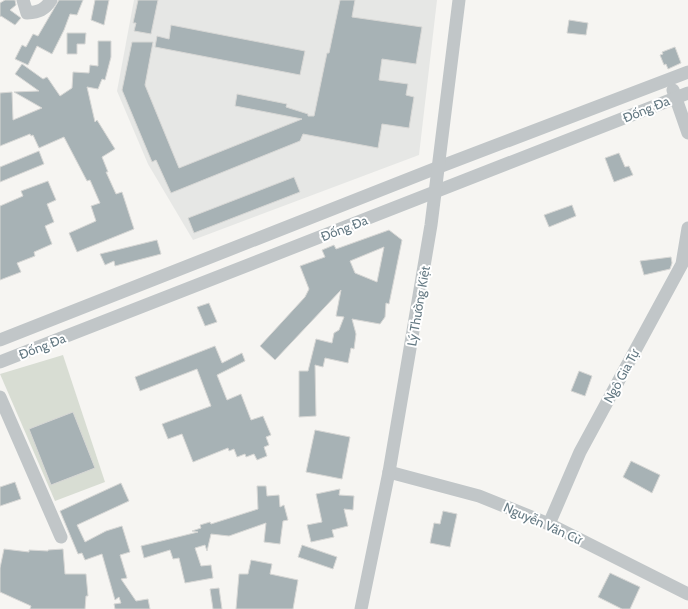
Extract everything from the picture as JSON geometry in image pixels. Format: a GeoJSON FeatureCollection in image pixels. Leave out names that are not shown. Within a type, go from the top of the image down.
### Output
{"type":"FeatureCollection","features":[{"type":"Feature","properties":{"kind":"street"},"geometry":{"type":"LineString","coordinates":[[23,0],[27,13],[39,12],[47,7],[51,0]]}},
{"type":"Feature","properties":{"kind":"street","name":"Lý Thường Kiệt"},"geometry":{"type":"LineString","coordinates":[[361,609],[390,472],[437,192],[459,0]]}},
{"type":"Feature","properties":{"kind":"street","name":"Đống Đa"},"geometry":{"type":"LineString","coordinates":[[0,340],[440,167],[688,72]]}},
{"type":"Feature","properties":{"kind":"street"},"geometry":{"type":"LineString","coordinates":[[670,80],[682,95],[688,133]]}},
{"type":"Feature","properties":{"kind":"street","name":"Đống Đa"},"geometry":{"type":"LineString","coordinates":[[0,362],[682,95]]}},
{"type":"Feature","properties":{"kind":"street","name":"Ngô Gia Tự"},"geometry":{"type":"LineString","coordinates":[[549,524],[580,452],[625,366],[685,265],[688,228]]}},
{"type":"Feature","properties":{"kind":"street"},"geometry":{"type":"LineString","coordinates":[[0,397],[61,537]]}},
{"type":"Feature","properties":{"kind":"street","name":"Nguyễn Văn Cừ"},"geometry":{"type":"LineString","coordinates":[[390,472],[479,496],[549,524],[688,594]]}},
{"type":"Feature","properties":{"kind":"shaded area"},"geometry":{"type":"Polygon","coordinates":[[[134,0],[437,0],[419,155],[193,240],[148,164],[117,91],[134,0]]]}},
{"type":"Feature","properties":{"kind":"shaded area"},"geometry":{"type":"Polygon","coordinates":[[[63,355],[105,482],[55,501],[0,374],[63,355]]]}},
{"type":"Feature","properties":{"kind":"building"},"geometry":{"type":"Polygon","coordinates":[[[5,0],[15,0],[16,5],[10,10],[21,18],[15,25],[1,16],[0,17],[0,3],[5,0]]]}},
{"type":"Feature","properties":{"kind":"building"},"geometry":{"type":"Polygon","coordinates":[[[59,0],[83,0],[77,15],[70,14],[52,54],[37,46],[28,65],[15,59],[22,45],[26,47],[33,34],[38,36],[59,0]]]}},
{"type":"Feature","properties":{"kind":"building"},"geometry":{"type":"Polygon","coordinates":[[[95,0],[109,0],[104,25],[91,20],[95,0]]]}},
{"type":"Feature","properties":{"kind":"building"},"geometry":{"type":"Polygon","coordinates":[[[138,0],[158,0],[151,34],[134,31],[136,23],[133,23],[138,0]]]}},
{"type":"Feature","properties":{"kind":"building"},"geometry":{"type":"Polygon","coordinates":[[[340,0],[355,0],[352,17],[422,27],[416,64],[382,59],[379,80],[408,84],[406,95],[414,97],[409,128],[382,124],[378,148],[303,134],[300,141],[171,193],[156,160],[152,162],[122,90],[132,42],[153,42],[145,85],[179,168],[302,119],[235,106],[237,94],[287,104],[286,107],[308,114],[308,116],[314,116],[340,0]]]}},
{"type":"Feature","properties":{"kind":"building"},"geometry":{"type":"Polygon","coordinates":[[[569,20],[588,23],[586,35],[567,33],[569,20]]]}},
{"type":"Feature","properties":{"kind":"building"},"geometry":{"type":"Polygon","coordinates":[[[171,25],[305,51],[300,75],[155,47],[157,36],[169,39],[171,25]]]}},
{"type":"Feature","properties":{"kind":"building"},"geometry":{"type":"Polygon","coordinates":[[[67,33],[86,33],[85,44],[77,44],[77,54],[67,54],[67,33]]]}},
{"type":"Feature","properties":{"kind":"building"},"geometry":{"type":"Polygon","coordinates":[[[98,41],[111,41],[111,57],[105,80],[102,79],[98,89],[87,87],[95,122],[97,120],[115,149],[102,157],[108,172],[106,172],[116,194],[122,192],[134,229],[77,252],[69,233],[96,221],[91,206],[100,203],[90,180],[87,181],[64,137],[39,148],[33,135],[31,136],[30,134],[0,146],[0,93],[12,92],[13,120],[42,108],[14,92],[39,91],[15,74],[22,64],[43,79],[47,77],[60,96],[72,88],[73,72],[89,73],[90,65],[98,66],[98,41]]]}},
{"type":"Feature","properties":{"kind":"building"},"geometry":{"type":"Polygon","coordinates":[[[675,47],[681,63],[668,69],[666,64],[664,65],[660,55],[663,54],[662,52],[675,47]]]}},
{"type":"Feature","properties":{"kind":"building"},"geometry":{"type":"Polygon","coordinates":[[[39,151],[44,164],[0,182],[0,167],[39,151]]]}},
{"type":"Feature","properties":{"kind":"building"},"geometry":{"type":"Polygon","coordinates":[[[619,153],[625,167],[629,166],[633,175],[614,182],[605,158],[619,153]]]}},
{"type":"Feature","properties":{"kind":"building"},"geometry":{"type":"Polygon","coordinates":[[[294,177],[300,192],[194,233],[188,218],[294,177]]]}},
{"type":"Feature","properties":{"kind":"building"},"geometry":{"type":"Polygon","coordinates":[[[48,181],[56,200],[47,204],[54,222],[45,226],[52,244],[34,252],[35,256],[17,263],[21,272],[0,280],[0,206],[23,196],[21,191],[48,181]]]}},
{"type":"Feature","properties":{"kind":"building"},"geometry":{"type":"Polygon","coordinates":[[[572,205],[576,216],[549,227],[544,215],[572,205]]]}},
{"type":"Feature","properties":{"kind":"building"},"geometry":{"type":"Polygon","coordinates":[[[389,230],[402,240],[389,304],[386,303],[385,317],[380,324],[352,319],[356,334],[354,349],[351,348],[348,363],[325,358],[323,367],[315,365],[316,416],[299,417],[299,371],[308,371],[316,339],[332,343],[334,333],[339,330],[344,317],[336,316],[341,290],[275,360],[260,346],[305,297],[309,289],[300,266],[325,257],[322,250],[334,245],[336,249],[389,230]],[[384,247],[350,261],[355,273],[377,282],[384,247]]]}},
{"type":"Feature","properties":{"kind":"building"},"geometry":{"type":"Polygon","coordinates":[[[157,240],[161,254],[115,266],[114,261],[105,265],[100,254],[157,240]]]}},
{"type":"Feature","properties":{"kind":"building"},"geometry":{"type":"Polygon","coordinates":[[[671,257],[672,263],[670,269],[644,275],[640,261],[671,257]]]}},
{"type":"Feature","properties":{"kind":"building"},"geometry":{"type":"Polygon","coordinates":[[[209,303],[217,322],[205,326],[197,307],[209,303]]]}},
{"type":"Feature","properties":{"kind":"building"},"geometry":{"type":"Polygon","coordinates":[[[215,346],[222,363],[242,353],[245,361],[217,375],[227,400],[241,394],[251,420],[263,416],[271,435],[266,437],[269,445],[264,447],[267,456],[257,460],[254,454],[246,457],[245,454],[237,457],[234,449],[229,451],[228,448],[193,462],[182,434],[168,439],[162,424],[211,406],[197,369],[140,391],[135,377],[215,346]]]}},
{"type":"Feature","properties":{"kind":"building"},"geometry":{"type":"Polygon","coordinates":[[[579,371],[592,376],[585,396],[571,391],[579,371]]]}},
{"type":"Feature","properties":{"kind":"building"},"geometry":{"type":"Polygon","coordinates":[[[73,412],[95,468],[51,485],[29,429],[73,412]]]}},
{"type":"Feature","properties":{"kind":"building"},"geometry":{"type":"Polygon","coordinates":[[[315,430],[350,437],[342,479],[306,472],[315,430]]]}},
{"type":"Feature","properties":{"kind":"building"},"geometry":{"type":"Polygon","coordinates":[[[631,461],[660,475],[652,493],[623,477],[631,461]]]}},
{"type":"Feature","properties":{"kind":"building"},"geometry":{"type":"Polygon","coordinates":[[[15,482],[21,499],[0,506],[0,487],[15,482]]]}},
{"type":"Feature","properties":{"kind":"building"},"geometry":{"type":"Polygon","coordinates":[[[121,483],[129,501],[77,525],[85,542],[106,531],[122,526],[130,552],[120,555],[127,578],[121,579],[136,601],[148,599],[150,609],[115,609],[114,604],[121,603],[119,597],[115,600],[102,554],[85,560],[82,553],[78,554],[60,511],[121,483]]]}},
{"type":"Feature","properties":{"kind":"building"},"geometry":{"type":"Polygon","coordinates":[[[257,486],[266,486],[267,496],[279,495],[280,507],[284,505],[288,520],[283,521],[280,544],[264,542],[266,523],[229,536],[211,534],[207,551],[205,545],[195,548],[201,566],[211,565],[213,578],[185,583],[179,558],[173,559],[170,550],[144,558],[141,546],[198,532],[192,531],[201,528],[200,525],[210,522],[211,524],[258,509],[257,486]]]}},
{"type":"Feature","properties":{"kind":"building"},"geometry":{"type":"Polygon","coordinates":[[[340,489],[339,495],[354,496],[353,510],[344,509],[348,526],[332,530],[334,537],[311,542],[307,525],[322,522],[316,494],[340,489]]]}},
{"type":"Feature","properties":{"kind":"building"},"geometry":{"type":"Polygon","coordinates":[[[443,511],[457,514],[450,547],[430,543],[434,523],[440,524],[443,511]]]}},
{"type":"Feature","properties":{"kind":"building"},"geometry":{"type":"Polygon","coordinates":[[[302,545],[337,557],[333,569],[298,557],[302,545]]]}},
{"type":"Feature","properties":{"kind":"building"},"geometry":{"type":"Polygon","coordinates":[[[4,549],[29,552],[29,550],[48,551],[63,549],[65,574],[86,574],[88,596],[86,596],[85,609],[30,609],[31,606],[0,592],[0,568],[4,549]]]}},
{"type":"Feature","properties":{"kind":"building"},"geometry":{"type":"Polygon","coordinates":[[[251,560],[272,564],[270,574],[298,580],[293,609],[236,609],[239,574],[248,574],[251,560]]]}},
{"type":"Feature","properties":{"kind":"building"},"geometry":{"type":"Polygon","coordinates":[[[610,573],[640,587],[630,609],[622,609],[598,597],[610,573]]]}},
{"type":"Feature","properties":{"kind":"building"},"geometry":{"type":"Polygon","coordinates":[[[219,588],[222,609],[213,609],[210,589],[219,588]]]}}]}
